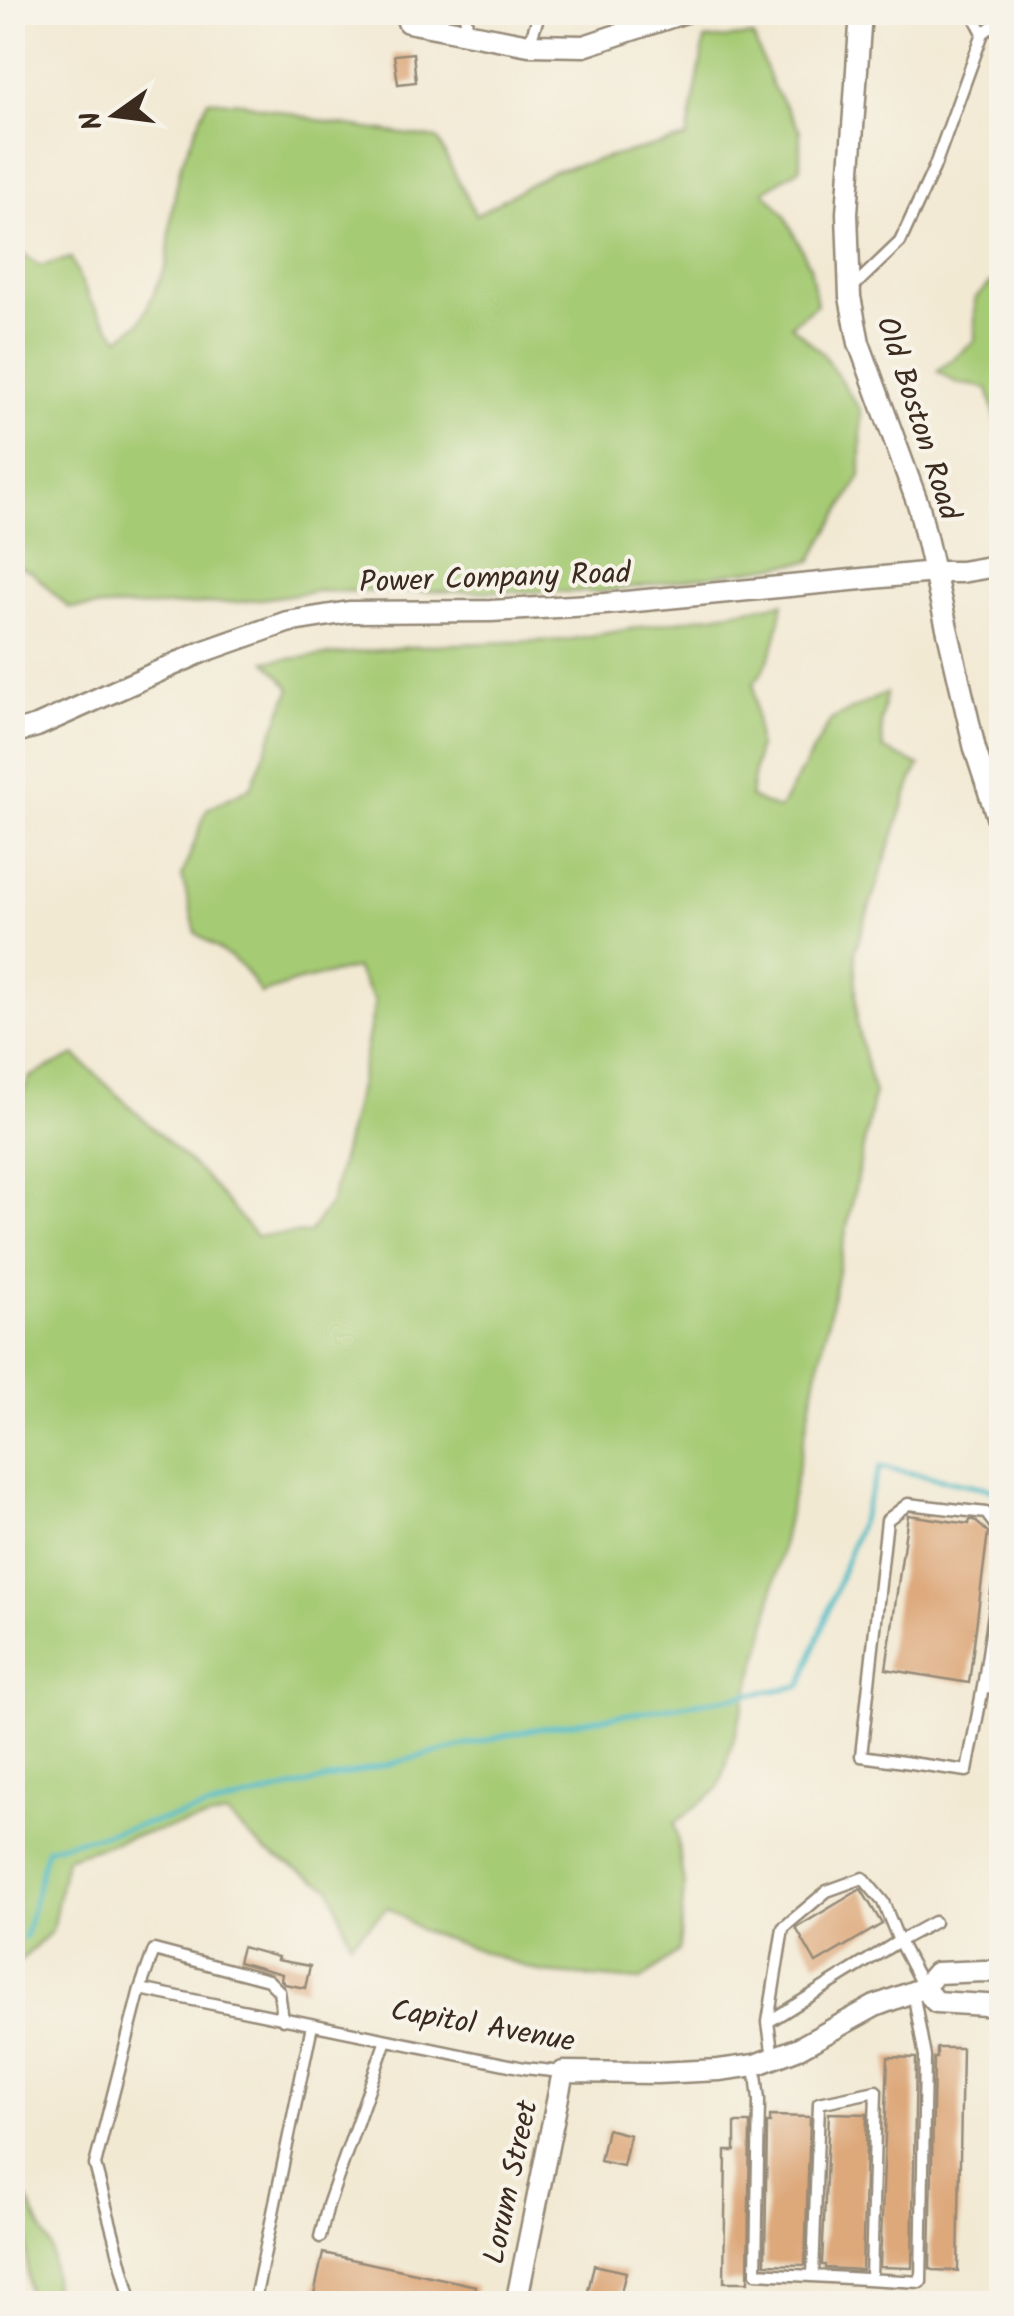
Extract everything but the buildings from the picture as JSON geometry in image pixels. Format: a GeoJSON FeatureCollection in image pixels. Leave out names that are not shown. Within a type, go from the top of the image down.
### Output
{"type":"FeatureCollection","features":[{"type":"Feature","properties":{"kind":"street"},"geometry":{"type":"LineString","coordinates":[[407,18],[529,45],[584,46],[686,12]]}},
{"type":"Feature","properties":{"kind":"street","name":"Old Boston Road"},"geometry":{"type":"LineString","coordinates":[[860,12],[847,213],[850,290],[859,343],[919,506],[975,749],[1002,832]]}},
{"type":"Feature","properties":{"kind":"street","name":"Power Company Road"},"geometry":{"type":"LineString","coordinates":[[12,733],[38,726],[202,652],[287,622],[349,612],[491,611],[606,604],[961,572],[1002,564]]}},
{"type":"Feature","properties":{"kind":"street","name":"Capitol Avenue"},"geometry":{"type":"LineString","coordinates":[[563,2072],[656,2074],[764,2062],[874,2006],[918,1990],[936,1973],[1002,1972]]}},
{"type":"Feature","properties":{"kind":"street"},"geometry":{"type":"LineString","coordinates":[[918,1990],[936,2002],[1002,2006]]}},
{"type":"Feature","properties":{"kind":"street","name":"Lorum Street"},"geometry":{"type":"LineString","coordinates":[[516,2304],[563,2072]]}},
{"type":"Feature","properties":{"kind":"lane"},"geometry":{"type":"LineString","coordinates":[[464,12],[469,34]]}},
{"type":"Feature","properties":{"kind":"lane"},"geometry":{"type":"LineString","coordinates":[[529,45],[540,12]]}},
{"type":"Feature","properties":{"kind":"lane"},"geometry":{"type":"LineString","coordinates":[[972,12],[983,34]]}},
{"type":"Feature","properties":{"kind":"lane"},"geometry":{"type":"LineString","coordinates":[[850,290],[900,242],[934,168],[983,34],[1002,19]]}},
{"type":"Feature","properties":{"kind":"lane"},"geometry":{"type":"LineString","coordinates":[[1002,1534],[986,1513],[908,1504],[887,1520],[861,1756],[967,1771],[1002,1560]]}},
{"type":"Feature","properties":{"kind":"lane"},"geometry":{"type":"LineString","coordinates":[[983,1687],[1002,1688]]}},
{"type":"Feature","properties":{"kind":"lane"},"geometry":{"type":"LineString","coordinates":[[863,1878],[883,1902],[918,1990],[925,2058],[921,2282],[756,2273],[759,2100],[783,1928],[827,1891],[863,1878]]}},
{"type":"Feature","properties":{"kind":"lane"},"geometry":{"type":"LineString","coordinates":[[768,2022],[934,1922]]}},
{"type":"Feature","properties":{"kind":"lane"},"geometry":{"type":"LineString","coordinates":[[132,2304],[95,2165],[140,1989],[154,1950],[268,1980],[279,1991],[284,2020]]}},
{"type":"Feature","properties":{"kind":"lane","name":"Capitol Avenue"},"geometry":{"type":"LineString","coordinates":[[140,1989],[524,2068],[563,2072]]}},
{"type":"Feature","properties":{"kind":"lane"},"geometry":{"type":"LineString","coordinates":[[254,2304],[312,2025]]}},
{"type":"Feature","properties":{"kind":"lane"},"geometry":{"type":"LineString","coordinates":[[320,2238],[386,2040]]}},
{"type":"Feature","properties":{"kind":"lane"},"geometry":{"type":"LineString","coordinates":[[813,2276],[819,2104],[876,2091],[871,2279]]}},
{"type":"Feature","properties":{"kind":"green space"},"geometry":{"type":"Polygon","coordinates":[[[753,36],[772,85],[800,130],[800,168],[764,191],[784,214],[810,266],[817,304],[791,325],[823,354],[861,411],[861,476],[811,561],[600,592],[318,591],[240,602],[69,608],[32,572],[13,564],[13,248],[40,266],[71,258],[89,299],[119,338],[140,323],[167,265],[181,164],[208,100],[240,102],[335,124],[437,139],[476,215],[553,171],[687,138],[705,40],[753,36]]]}},
{"type":"Feature","properties":{"kind":"green space"},"geometry":{"type":"Polygon","coordinates":[[[992,282],[1001,282],[1001,439],[988,388],[957,383],[937,371],[975,341],[975,299],[992,282]]]}},
{"type":"Feature","properties":{"kind":"green space"},"geometry":{"type":"Polygon","coordinates":[[[783,603],[770,656],[754,683],[758,745],[750,797],[779,810],[831,720],[886,693],[881,722],[883,749],[920,766],[855,950],[857,1025],[874,1094],[762,1645],[719,1788],[675,1823],[684,1886],[679,1951],[640,1981],[543,1973],[420,1930],[388,1907],[350,1942],[331,1888],[264,1850],[227,1815],[134,1836],[66,1858],[52,1931],[13,1968],[12,1115],[30,1077],[75,1055],[205,1177],[256,1236],[309,1233],[331,1202],[375,1002],[355,968],[261,994],[242,966],[196,933],[182,876],[207,809],[251,787],[291,688],[266,661],[432,645],[566,640],[783,603]]]}},
{"type":"Feature","properties":{"kind":"green space"},"geometry":{"type":"Polygon","coordinates":[[[25,2195],[51,2248],[55,2303],[28,2303],[25,2195]]]}},
{"type":"Feature","properties":{"kind":"waterway"},"geometry":{"type":"LineString","coordinates":[[25,1938],[47,1848],[529,1730],[801,1686],[880,1467],[1002,1491]]}}]}
